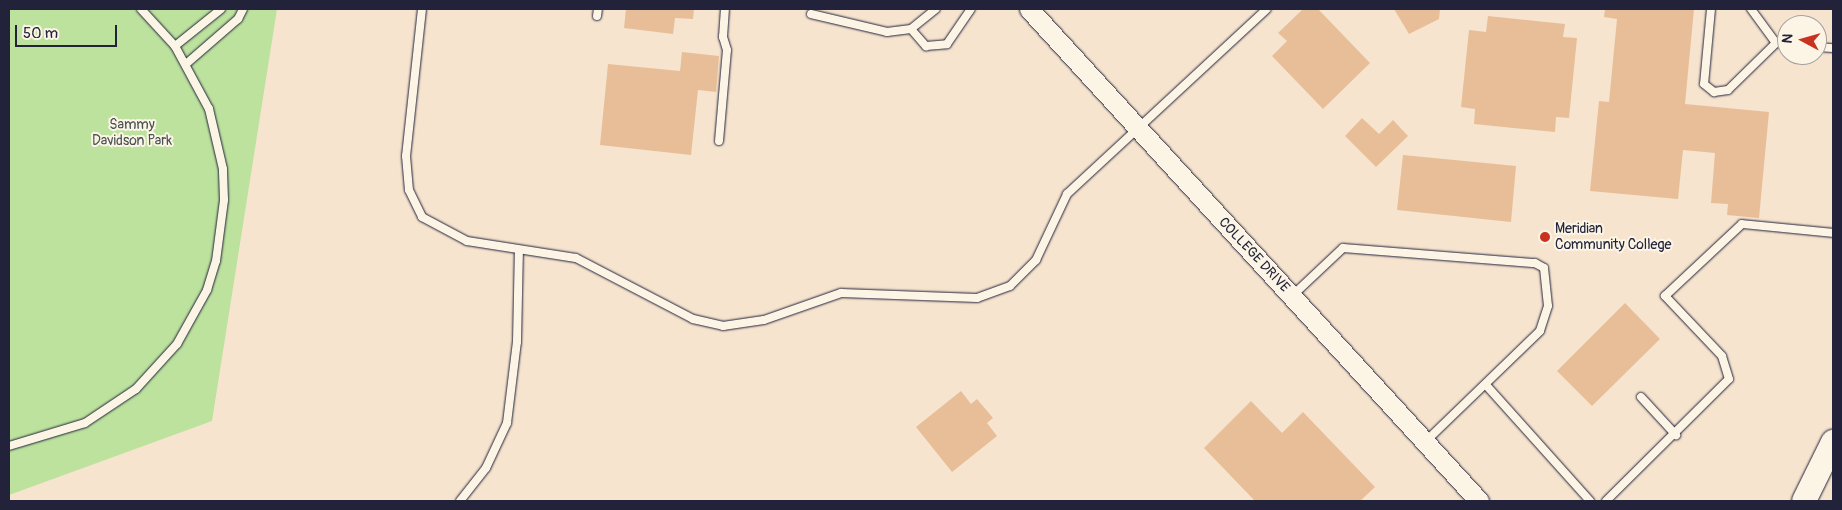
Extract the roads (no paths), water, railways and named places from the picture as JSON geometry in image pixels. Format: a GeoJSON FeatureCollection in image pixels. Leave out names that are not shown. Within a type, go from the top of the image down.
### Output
{"type":"FeatureCollection","features":[{"type":"Feature","properties":{"kind":"main road"},"geometry":{"type":"LineString","coordinates":[[1804,501],[1833,442]]}},
{"type":"Feature","properties":{"kind":"street","name":"COLLEGE DRIVE"},"geometry":{"type":"LineString","coordinates":[[1029,9],[1138,132],[1292,296],[1479,501]]}},
{"type":"Feature","properties":{"kind":"lane"},"geometry":{"type":"LineString","coordinates":[[9,446],[84,422],[136,389],[177,344],[207,290],[222,230],[223,169],[209,109],[175,46],[141,9]]}},
{"type":"Feature","properties":{"kind":"lane"},"geometry":{"type":"LineString","coordinates":[[175,46],[221,9]]}},
{"type":"Feature","properties":{"kind":"lane"},"geometry":{"type":"LineString","coordinates":[[186,64],[232,25],[243,9]]}},
{"type":"Feature","properties":{"kind":"lane"},"geometry":{"type":"LineString","coordinates":[[422,9],[406,156],[414,205],[422,217],[450,236],[518,250],[576,258],[710,324],[764,320],[841,293],[977,298],[994,294],[1024,276],[1036,260],[1067,194],[1138,132],[1267,9]]}},
{"type":"Feature","properties":{"kind":"lane"},"geometry":{"type":"LineString","coordinates":[[719,141],[728,50],[723,37],[725,9]]}},
{"type":"Feature","properties":{"kind":"lane"},"geometry":{"type":"LineString","coordinates":[[811,14],[887,32],[912,29],[936,9]]}},
{"type":"Feature","properties":{"kind":"lane"},"geometry":{"type":"LineString","coordinates":[[912,29],[926,46],[947,44],[971,9]]}},
{"type":"Feature","properties":{"kind":"lane"},"geometry":{"type":"LineString","coordinates":[[1711,9],[1704,84],[1714,92],[1728,90],[1776,43],[1751,9]]}},
{"type":"Feature","properties":{"kind":"lane"},"geometry":{"type":"LineString","coordinates":[[1606,501],[1726,387],[1729,368],[1666,296],[1742,224],[1833,232]]}},
{"type":"Feature","properties":{"kind":"lane"},"geometry":{"type":"LineString","coordinates":[[1292,296],[1344,248],[1535,263],[1544,268],[1548,280],[1545,323],[1486,385],[1425,442]]}},
{"type":"Feature","properties":{"kind":"lane"},"geometry":{"type":"LineString","coordinates":[[460,501],[486,468],[507,423],[517,342],[518,250]]}},
{"type":"Feature","properties":{"kind":"lane"},"geometry":{"type":"LineString","coordinates":[[1486,385],[1590,501]]}},
{"type":"Feature","properties":{"kind":"lane"},"geometry":{"type":"LineString","coordinates":[[1640,397],[1676,435]]}},
{"type":"Feature","properties":{"kind":"place","name":"Meridian Community College"},"geometry":{"type":"Point","coordinates":[1545,237]}},
{"type":"Feature","properties":{"kind":"park label","name":"Sammy Davidson Park"},"geometry":{"type":"Point","coordinates":[132,134]}}]}
